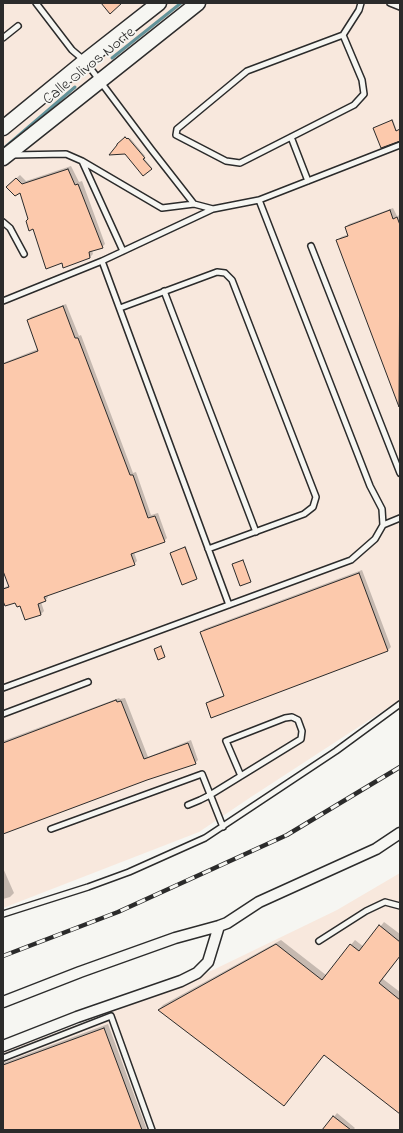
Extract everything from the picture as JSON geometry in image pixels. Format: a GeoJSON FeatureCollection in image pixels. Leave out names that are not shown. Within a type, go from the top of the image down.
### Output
{"type":"FeatureCollection","features":[{"type":"Feature","properties":{"kind":"main road","name":"Calle Olivos Norte"},"geometry":{"type":"LineString","coordinates":[[3,128],[159,3]]}},
{"type":"Feature","properties":{"kind":"main road","name":"Calle Olivos Norte"},"geometry":{"type":"LineString","coordinates":[[5,157],[99,80],[198,3]]}},
{"type":"Feature","properties":{"kind":"street"},"geometry":{"type":"LineString","coordinates":[[3,1002],[80,972],[175,938],[227,923],[259,902],[376,849],[400,833]]}},
{"type":"Feature","properties":{"kind":"street"},"geometry":{"type":"LineString","coordinates":[[3,1046],[77,1017],[181,981],[197,973],[208,962],[219,926]]}},
{"type":"Feature","properties":{"kind":"lane"},"geometry":{"type":"LineString","coordinates":[[36,3],[72,50],[85,61],[194,204]]}},
{"type":"Feature","properties":{"kind":"lane"},"geometry":{"type":"LineString","coordinates":[[343,35],[362,80],[364,94],[354,105],[240,163],[226,160],[176,135],[177,129],[247,71],[343,35],[359,10],[361,3]]}},
{"type":"Feature","properties":{"kind":"lane"},"geometry":{"type":"LineString","coordinates":[[390,3],[400,7]]}},
{"type":"Feature","properties":{"kind":"lane"},"geometry":{"type":"LineString","coordinates":[[3,38],[18,26]]}},
{"type":"Feature","properties":{"kind":"lane"},"geometry":{"type":"LineString","coordinates":[[291,137],[308,181]]}},
{"type":"Feature","properties":{"kind":"lane"},"geometry":{"type":"LineString","coordinates":[[3,301],[102,261],[213,209],[259,200],[400,144]]}},
{"type":"Feature","properties":{"kind":"lane"},"geometry":{"type":"LineString","coordinates":[[5,157],[66,154],[82,161],[162,208],[194,204],[213,209]]}},
{"type":"Feature","properties":{"kind":"lane"},"geometry":{"type":"LineString","coordinates":[[82,161],[123,251]]}},
{"type":"Feature","properties":{"kind":"lane"},"geometry":{"type":"LineString","coordinates":[[3,688],[351,560],[375,539],[383,525],[382,509],[370,486],[259,200]]}},
{"type":"Feature","properties":{"kind":"lane"},"geometry":{"type":"LineString","coordinates":[[3,222],[10,228],[24,254]]}},
{"type":"Feature","properties":{"kind":"lane"},"geometry":{"type":"LineString","coordinates":[[311,246],[400,473]]}},
{"type":"Feature","properties":{"kind":"lane"},"geometry":{"type":"LineString","coordinates":[[102,261],[229,604]]}},
{"type":"Feature","properties":{"kind":"lane"},"geometry":{"type":"LineString","coordinates":[[120,308],[217,272],[225,273],[232,280],[316,497],[313,507],[304,514],[208,549]]}},
{"type":"Feature","properties":{"kind":"lane"},"geometry":{"type":"LineString","coordinates":[[164,291],[256,532]]}},
{"type":"Feature","properties":{"kind":"lane"},"geometry":{"type":"LineString","coordinates":[[383,525],[400,518]]}},
{"type":"Feature","properties":{"kind":"lane"},"geometry":{"type":"LineString","coordinates":[[3,714],[88,682]]}},
{"type":"Feature","properties":{"kind":"lane"},"geometry":{"type":"LineString","coordinates":[[3,914],[88,888],[129,872],[205,838],[336,750],[400,704]]}},
{"type":"Feature","properties":{"kind":"lane"},"geometry":{"type":"LineString","coordinates":[[188,805],[200,800],[241,776],[301,739],[302,731],[298,720],[292,717],[285,718],[226,741],[241,776]]}},
{"type":"Feature","properties":{"kind":"lane"},"geometry":{"type":"LineString","coordinates":[[51,829],[202,774],[223,827]]}},
{"type":"Feature","properties":{"kind":"lane"},"geometry":{"type":"LineString","coordinates":[[319,941],[366,911],[385,902],[400,906]]}},
{"type":"Feature","properties":{"kind":"lane"},"geometry":{"type":"LineString","coordinates":[[3,1058],[111,1016],[152,1130]]}},
{"type":"Feature","properties":{"kind":"shaded area"},"geometry":{"type":"Polygon","coordinates":[[[3,3],[400,3],[400,700],[199,832],[3,908],[3,3]]]}},
{"type":"Feature","properties":{"kind":"shaded area"},"geometry":{"type":"Polygon","coordinates":[[[400,873],[400,1130],[3,1130],[3,1052],[127,1006],[213,970],[337,910],[400,873]]]}},
{"type":"Feature","properties":{"kind":"building"},"geometry":{"type":"Polygon","coordinates":[[[101,3],[122,3],[110,14],[101,3]]]}},
{"type":"Feature","properties":{"kind":"building"},"geometry":{"type":"Polygon","coordinates":[[[392,120],[396,131],[400,129],[400,141],[381,148],[373,128],[392,120]]]}},
{"type":"Feature","properties":{"kind":"building"},"geometry":{"type":"Polygon","coordinates":[[[125,137],[127,139],[128,138],[145,158],[143,159],[152,169],[143,176],[125,154],[109,155],[117,144],[125,137]]]}},
{"type":"Feature","properties":{"kind":"building"},"geometry":{"type":"Polygon","coordinates":[[[68,169],[75,185],[78,184],[103,248],[89,252],[90,258],[63,268],[62,263],[46,269],[33,229],[29,231],[26,221],[28,219],[20,193],[15,196],[6,187],[16,178],[22,184],[68,169]]]}},
{"type":"Feature","properties":{"kind":"building"},"geometry":{"type":"Polygon","coordinates":[[[390,210],[393,219],[397,217],[400,225],[399,407],[336,240],[348,236],[345,227],[390,210]]]}},
{"type":"Feature","properties":{"kind":"building"},"geometry":{"type":"Polygon","coordinates":[[[63,306],[75,338],[78,338],[130,475],[133,475],[148,518],[155,516],[165,542],[131,554],[135,565],[44,597],[46,601],[38,604],[41,615],[25,620],[20,606],[17,607],[15,603],[5,606],[3,601],[3,589],[9,587],[3,571],[3,364],[38,351],[27,320],[63,306]]]}},
{"type":"Feature","properties":{"kind":"building"},"geometry":{"type":"Polygon","coordinates":[[[185,547],[197,579],[182,585],[170,553],[185,547]]]}},
{"type":"Feature","properties":{"kind":"building"},"geometry":{"type":"Polygon","coordinates":[[[243,560],[251,582],[240,586],[232,564],[243,560]]]}},
{"type":"Feature","properties":{"kind":"building"},"geometry":{"type":"Polygon","coordinates":[[[359,573],[388,651],[211,718],[206,703],[224,696],[200,632],[359,573]]]}},
{"type":"Feature","properties":{"kind":"building"},"geometry":{"type":"Polygon","coordinates":[[[161,646],[165,657],[158,660],[154,649],[161,646]]]}},
{"type":"Feature","properties":{"kind":"building"},"geometry":{"type":"Polygon","coordinates":[[[116,700],[117,702],[121,701],[144,759],[188,743],[196,764],[147,780],[3,834],[3,743],[116,700]]]}},
{"type":"Feature","properties":{"kind":"building"},"geometry":{"type":"Polygon","coordinates":[[[379,925],[400,942],[400,956],[379,983],[400,1000],[400,1114],[324,1055],[284,1106],[158,1010],[276,944],[322,980],[350,944],[359,951],[379,925]]]}},
{"type":"Feature","properties":{"kind":"building"},"geometry":{"type":"Polygon","coordinates":[[[104,1028],[142,1130],[3,1130],[3,1065],[104,1028]]]}},
{"type":"Feature","properties":{"kind":"building"},"geometry":{"type":"Polygon","coordinates":[[[333,1116],[351,1130],[322,1130],[333,1116]]]}},
{"type":"Feature","properties":{"kind":"waterway"},"geometry":{"type":"LineString","coordinates":[[112,58],[181,3]]}},
{"type":"Feature","properties":{"kind":"waterway"},"geometry":{"type":"LineString","coordinates":[[3,149],[75,87]]}},
{"type":"Feature","properties":{"kind":"railway"},"geometry":{"type":"LineString","coordinates":[[3,956],[118,912],[287,835],[400,767]]}}]}
